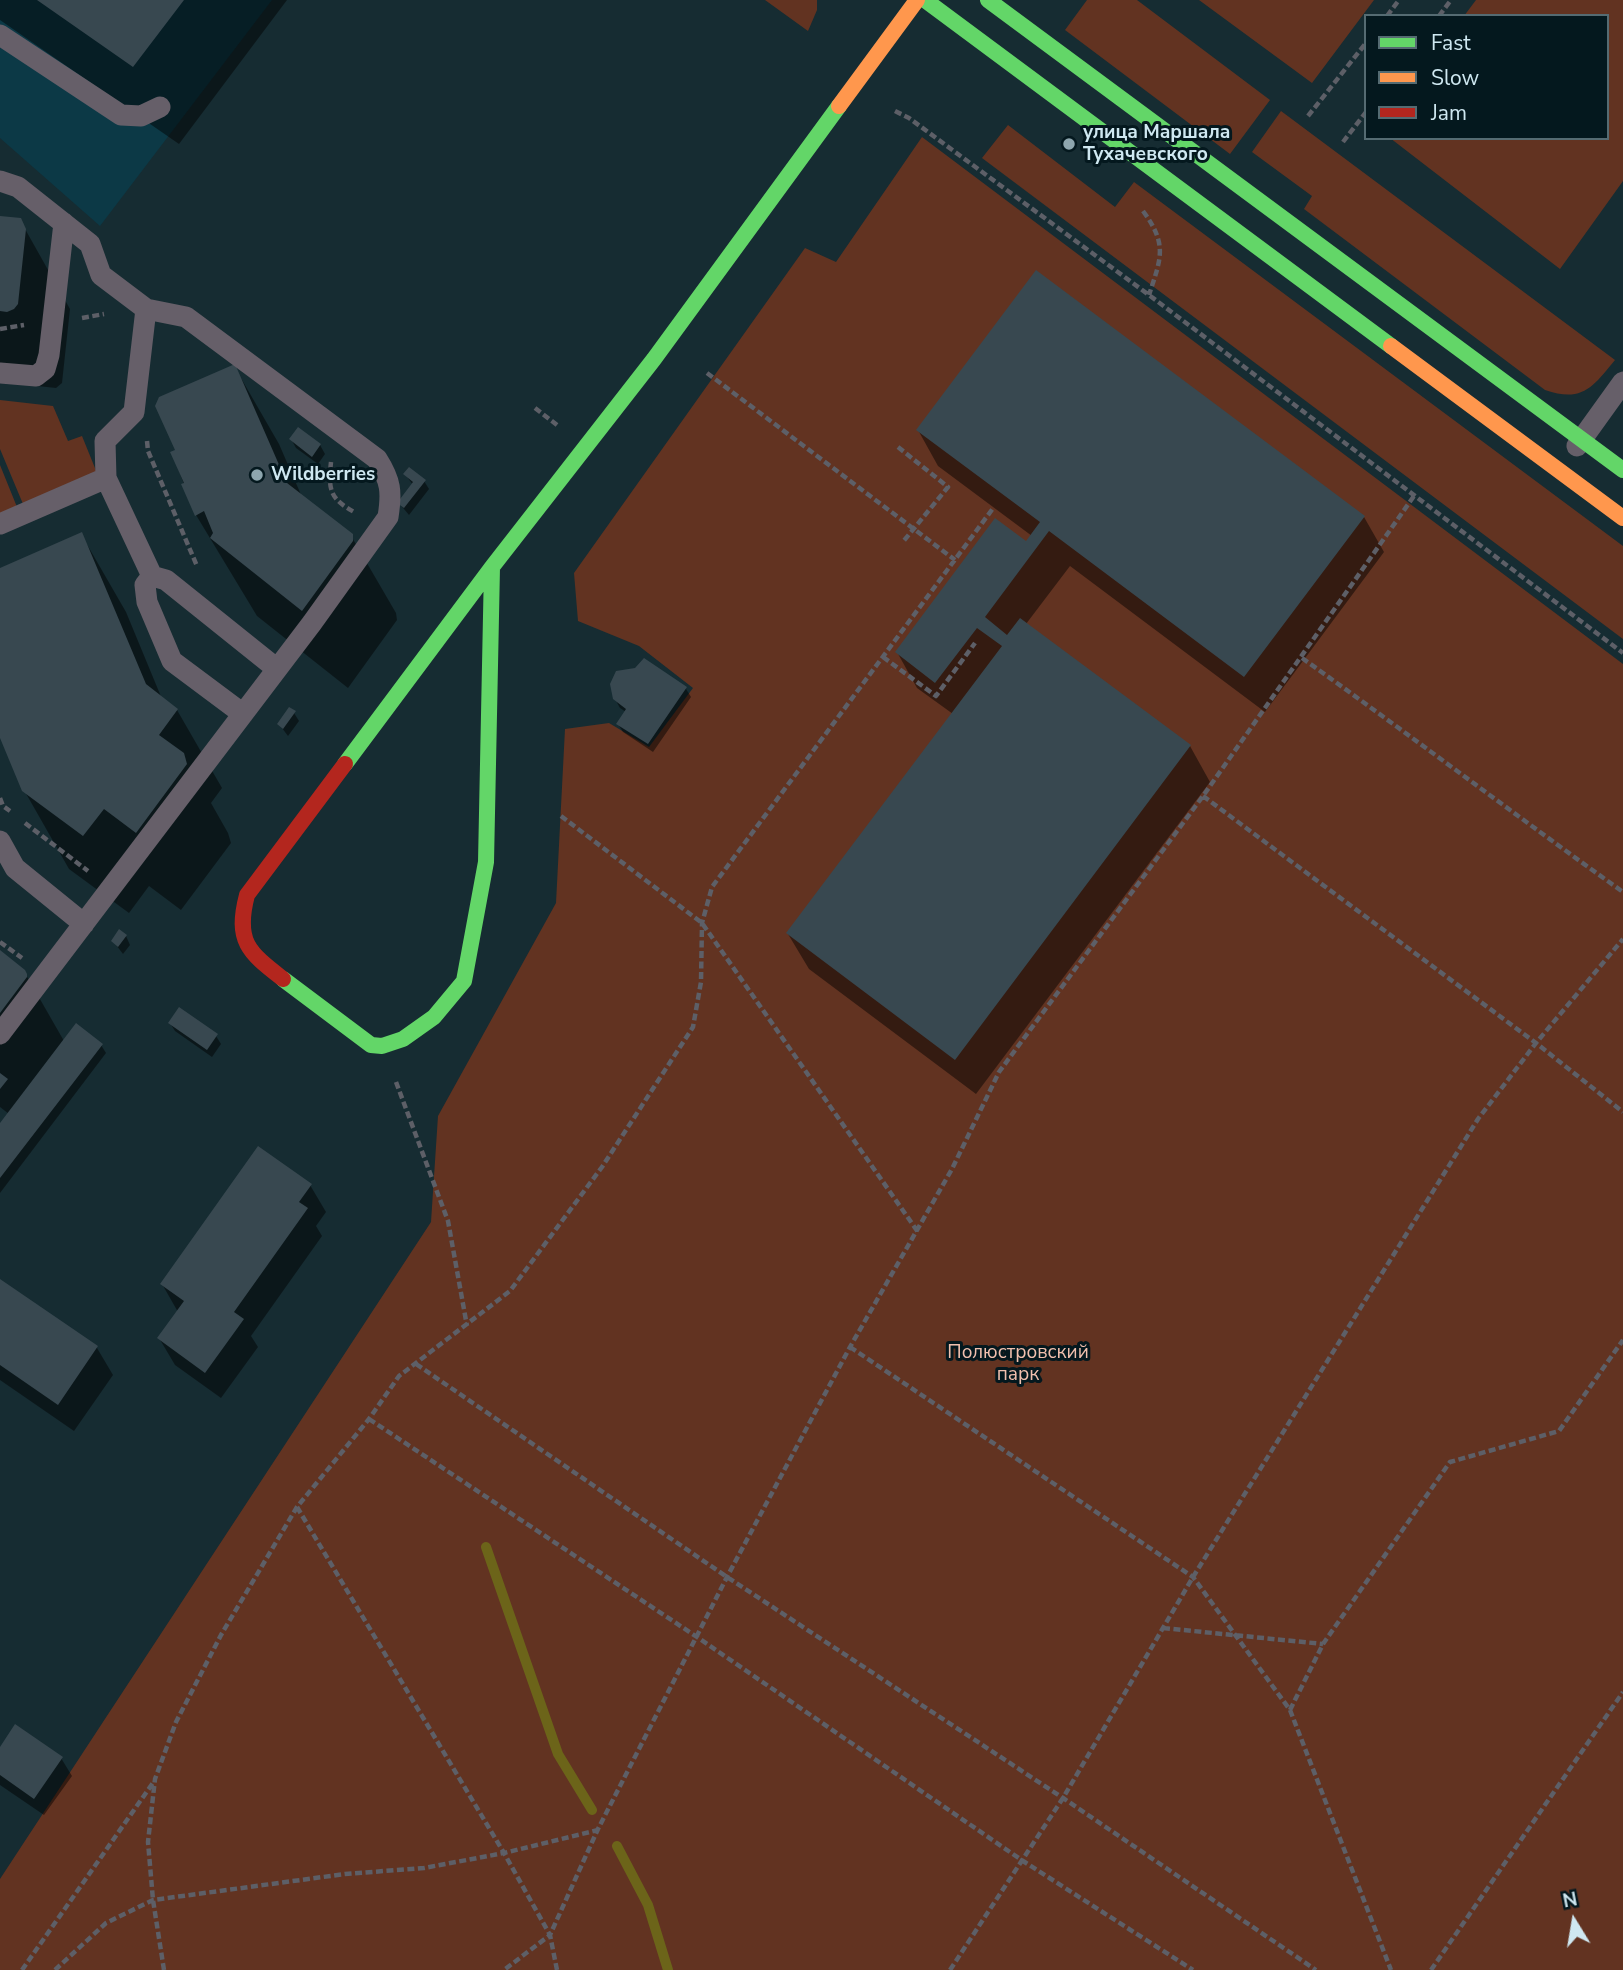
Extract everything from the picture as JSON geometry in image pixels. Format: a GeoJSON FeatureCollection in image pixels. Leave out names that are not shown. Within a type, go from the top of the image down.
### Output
{"type":"FeatureCollection","features":[{"type":"Feature","properties":{"kind":"street"},"geometry":{"type":"LineString","coordinates":[[492,567],[486,862],[464,981],[434,1017],[403,1039],[382,1046],[371,1045],[256,958],[244,941],[240,918],[247,895],[492,567],[654,359],[917,0]]}},
{"type":"Feature","properties":{"kind":"street"},"geometry":{"type":"LineString","coordinates":[[925,0],[1623,518]]}},
{"type":"Feature","properties":{"kind":"street"},"geometry":{"type":"LineString","coordinates":[[988,0],[1623,470]]}},
{"type":"Feature","properties":{"kind":"lane"},"geometry":{"type":"LineString","coordinates":[[0,35],[121,115],[141,116],[160,107]]}},
{"type":"Feature","properties":{"kind":"lane"},"geometry":{"type":"LineString","coordinates":[[0,181],[18,187],[90,244],[100,275],[146,309],[186,317],[377,459],[388,476],[391,497],[388,517],[277,669],[0,1034]]}},
{"type":"Feature","properties":{"kind":"lane"},"geometry":{"type":"LineString","coordinates":[[0,373],[36,376],[45,369],[49,355],[64,223]]}},
{"type":"Feature","properties":{"kind":"lane"},"geometry":{"type":"LineString","coordinates":[[146,309],[134,412],[105,441],[106,478],[152,576],[166,580],[277,669]]}},
{"type":"Feature","properties":{"kind":"lane"},"geometry":{"type":"LineString","coordinates":[[1559,470],[1623,382]]}},
{"type":"Feature","properties":{"kind":"lane"},"geometry":{"type":"LineString","coordinates":[[0,524],[106,478]]}},
{"type":"Feature","properties":{"kind":"lane"},"geometry":{"type":"LineString","coordinates":[[152,576],[145,585],[147,602],[172,661],[243,714]]}},
{"type":"Feature","properties":{"kind":"lane"},"geometry":{"type":"LineString","coordinates":[[0,841],[15,868],[83,924]]}},
{"type":"Feature","properties":{"kind":"path"},"geometry":{"type":"LineString","coordinates":[[1308,116],[1364,46]]}},
{"type":"Feature","properties":{"kind":"path"},"geometry":{"type":"LineString","coordinates":[[895,111],[909,118],[1149,295],[1623,653]]}},
{"type":"Feature","properties":{"kind":"path"},"geometry":{"type":"LineString","coordinates":[[1343,142],[1364,115]]}},
{"type":"Feature","properties":{"kind":"path"},"geometry":{"type":"LineString","coordinates":[[1138,205],[1152,223],[1161,258],[1149,295]]}},
{"type":"Feature","properties":{"kind":"path"},"geometry":{"type":"LineString","coordinates":[[707,373],[955,561]]}},
{"type":"Feature","properties":{"kind":"path"},"geometry":{"type":"LineString","coordinates":[[328,423],[332,448],[330,490],[338,504],[358,514],[374,509],[391,497]]}},
{"type":"Feature","properties":{"kind":"path"},"geometry":{"type":"LineString","coordinates":[[898,447],[948,486],[902,544]]}},
{"type":"Feature","properties":{"kind":"path"},"geometry":{"type":"LineString","coordinates":[[148,451],[198,569]]}},
{"type":"Feature","properties":{"kind":"path"},"geometry":{"type":"LineString","coordinates":[[504,1970],[550,1934],[598,1829],[727,1577],[850,1347],[952,1168],[999,1072],[1203,796],[1414,496]]}},
{"type":"Feature","properties":{"kind":"path"},"geometry":{"type":"LineString","coordinates":[[164,1970],[153,1900],[148,1842],[155,1779],[176,1722],[221,1635],[297,1507],[369,1419],[399,1376],[510,1291],[602,1167],[693,1027],[701,982],[702,923],[712,887],[994,507]]}},
{"type":"Feature","properties":{"kind":"path"},"geometry":{"type":"LineString","coordinates":[[883,657],[936,696],[975,643]]}},
{"type":"Feature","properties":{"kind":"path"},"geometry":{"type":"LineString","coordinates":[[1302,658],[1425,745],[1497,802],[1623,892]]}},
{"type":"Feature","properties":{"kind":"path"},"geometry":{"type":"LineString","coordinates":[[1203,796],[1536,1043],[1623,1112]]}},
{"type":"Feature","properties":{"kind":"path"},"geometry":{"type":"LineString","coordinates":[[0,798],[4,806],[14,814]]}},
{"type":"Feature","properties":{"kind":"path"},"geometry":{"type":"LineString","coordinates":[[561,816],[702,923],[918,1231]]}},
{"type":"Feature","properties":{"kind":"path"},"geometry":{"type":"LineString","coordinates":[[25,823],[111,889]]}},
{"type":"Feature","properties":{"kind":"path"},"geometry":{"type":"LineString","coordinates":[[950,1970],[1063,1798],[1194,1577],[1478,1119],[1536,1043],[1623,939]]}},
{"type":"Feature","properties":{"kind":"path"},"geometry":{"type":"LineString","coordinates":[[382,1046],[448,1221],[467,1325]]}},
{"type":"Feature","properties":{"kind":"path"},"geometry":{"type":"LineString","coordinates":[[1290,1710],[1323,1644],[1450,1462],[1559,1431],[1623,1340]]}},
{"type":"Feature","properties":{"kind":"path"},"geometry":{"type":"LineString","coordinates":[[850,1347],[1194,1577],[1290,1710],[1391,1970]]}},
{"type":"Feature","properties":{"kind":"path"},"geometry":{"type":"LineString","coordinates":[[416,1364],[727,1577],[1063,1798],[1316,1970]]}},
{"type":"Feature","properties":{"kind":"path"},"geometry":{"type":"LineString","coordinates":[[369,1419],[696,1637],[1023,1861],[1193,1970]]}},
{"type":"Feature","properties":{"kind":"path"},"geometry":{"type":"LineString","coordinates":[[297,1507],[505,1853],[550,1934],[557,1970]]}},
{"type":"Feature","properties":{"kind":"path"},"geometry":{"type":"LineString","coordinates":[[1163,1628],[1323,1644]]}},
{"type":"Feature","properties":{"kind":"path"},"geometry":{"type":"LineString","coordinates":[[1431,1970],[1621,1700],[1623,1692]]}},
{"type":"Feature","properties":{"kind":"path"},"geometry":{"type":"LineString","coordinates":[[22,1970],[155,1779]]}},
{"type":"Feature","properties":{"kind":"path"},"geometry":{"type":"LineString","coordinates":[[55,1970],[106,1923],[153,1900],[345,1874],[424,1868],[505,1853],[598,1829]]}},
{"type":"Feature","properties":{"kind":"shaded area"},"geometry":{"type":"Polygon","coordinates":[[[0,0],[272,0],[100,226],[0,138],[0,0]]]}},
{"type":"Feature","properties":{"kind":"green space"},"geometry":{"type":"Polygon","coordinates":[[[765,0],[817,0],[817,10],[808,31],[765,0]]]}},
{"type":"Feature","properties":{"kind":"green space"},"geometry":{"type":"Polygon","coordinates":[[[1087,0],[1137,0],[1270,100],[1230,154],[1065,30],[1087,0]]]}},
{"type":"Feature","properties":{"kind":"green space"},"geometry":{"type":"Polygon","coordinates":[[[1199,0],[1374,0],[1312,83],[1199,0]]]}},
{"type":"Feature","properties":{"kind":"green space"},"geometry":{"type":"Polygon","coordinates":[[[1476,0],[1623,0],[1623,181],[1560,269],[1393,140],[1609,140],[1609,14],[1466,14],[1476,0]]]}},
{"type":"Feature","properties":{"kind":"green space"},"geometry":{"type":"Polygon","coordinates":[[[1281,111],[1615,360],[1586,390],[1568,395],[1545,390],[1304,209],[1312,196],[1252,152],[1281,111]]]}},
{"type":"Feature","properties":{"kind":"green space"},"geometry":{"type":"Polygon","coordinates":[[[1008,125],[1115,207],[1134,182],[1623,546],[1623,639],[982,158],[1008,125]]]}},
{"type":"Feature","properties":{"kind":"green space","name":"Полюстровский парк"},"geometry":{"type":"Polygon","coordinates":[[[922,137],[1623,664],[1623,1970],[0,1970],[0,1879],[431,1222],[438,1116],[556,903],[565,729],[609,723],[649,747],[693,688],[639,646],[578,621],[574,573],[805,248],[836,262],[922,137]]]}},
{"type":"Feature","properties":{"kind":"green space"},"geometry":{"type":"Polygon","coordinates":[[[0,400],[53,406],[68,441],[82,436],[97,473],[23,504],[0,449],[0,400]]]}},
{"type":"Feature","properties":{"kind":"green space"},"geometry":{"type":"Polygon","coordinates":[[[0,465],[17,507],[0,514],[0,465]]]}},
{"type":"Feature","properties":{"kind":"building"},"geometry":{"type":"Polygon","coordinates":[[[37,0],[184,0],[133,67],[37,0]]]}},
{"type":"Feature","properties":{"kind":"building"},"geometry":{"type":"Polygon","coordinates":[[[0,216],[21,218],[26,229],[18,304],[7,312],[0,311],[0,216]]]}},
{"type":"Feature","properties":{"kind":"building"},"geometry":{"type":"Polygon","coordinates":[[[1036,270],[1365,516],[1244,677],[1049,531],[985,617],[1007,635],[1020,618],[1191,745],[955,1060],[786,933],[1002,646],[977,628],[935,683],[895,652],[995,518],[1026,541],[1040,522],[916,430],[1036,270]]]}},
{"type":"Feature","properties":{"kind":"building"},"geometry":{"type":"Polygon","coordinates":[[[235,364],[287,483],[353,534],[353,541],[302,611],[210,538],[213,533],[204,511],[195,516],[181,484],[184,483],[170,452],[175,450],[155,406],[159,397],[235,364]]]}},
{"type":"Feature","properties":{"kind":"building"},"geometry":{"type":"Polygon","coordinates":[[[298,427],[321,444],[312,457],[289,439],[298,427]]]}},
{"type":"Feature","properties":{"kind":"building"},"geometry":{"type":"Polygon","coordinates":[[[409,467],[426,480],[404,508],[397,503],[413,482],[403,474],[409,467]]]}},
{"type":"Feature","properties":{"kind":"building"},"geometry":{"type":"Polygon","coordinates":[[[82,532],[146,684],[178,709],[159,735],[184,753],[187,764],[136,833],[104,809],[83,836],[22,791],[0,738],[0,568],[82,532]]]}},
{"type":"Feature","properties":{"kind":"building"},"geometry":{"type":"Polygon","coordinates":[[[644,658],[687,687],[648,744],[616,724],[626,709],[613,699],[610,684],[616,671],[635,668],[644,658]]]}},
{"type":"Feature","properties":{"kind":"building"},"geometry":{"type":"Polygon","coordinates":[[[289,707],[296,711],[283,729],[277,724],[289,707]]]}},
{"type":"Feature","properties":{"kind":"building"},"geometry":{"type":"Polygon","coordinates":[[[119,929],[127,935],[118,947],[111,941],[119,929]]]}},
{"type":"Feature","properties":{"kind":"building"},"geometry":{"type":"Polygon","coordinates":[[[0,950],[25,970],[27,977],[0,1013],[0,950]]]}},
{"type":"Feature","properties":{"kind":"building"},"geometry":{"type":"Polygon","coordinates":[[[179,1007],[218,1034],[207,1050],[168,1023],[179,1007]]]}},
{"type":"Feature","properties":{"kind":"building"},"geometry":{"type":"Polygon","coordinates":[[[76,1023],[103,1044],[0,1178],[0,1123],[76,1023]]]}},
{"type":"Feature","properties":{"kind":"building"},"geometry":{"type":"Polygon","coordinates":[[[0,1073],[8,1079],[0,1089],[0,1073]]]}},
{"type":"Feature","properties":{"kind":"building"},"geometry":{"type":"Polygon","coordinates":[[[258,1146],[312,1184],[299,1202],[308,1208],[234,1312],[244,1319],[205,1373],[157,1338],[184,1301],[160,1284],[258,1146]]]}},
{"type":"Feature","properties":{"kind":"building"},"geometry":{"type":"Polygon","coordinates":[[[0,1279],[98,1346],[58,1405],[0,1365],[0,1279]]]}},
{"type":"Feature","properties":{"kind":"building"},"geometry":{"type":"Polygon","coordinates":[[[15,1724],[63,1757],[34,1799],[0,1775],[0,1747],[15,1724]]]}},
{"type":"Feature","properties":{"kind":"waterway"},"geometry":{"type":"LineString","coordinates":[[486,1547],[558,1754],[592,1810]]}},
{"type":"Feature","properties":{"kind":"waterway"},"geometry":{"type":"LineString","coordinates":[[617,1846],[648,1905],[668,1970]]}},
{"type":"Feature","properties":{"kind":"traffic: fast"},"geometry":{"type":"LineString","coordinates":[[925,0],[1391,346]]}},
{"type":"Feature","properties":{"kind":"traffic: fast"},"geometry":{"type":"LineString","coordinates":[[988,0],[1623,470]]}},
{"type":"Feature","properties":{"kind":"traffic: fast"},"geometry":{"type":"LineString","coordinates":[[345,764],[492,567],[654,359],[839,106]]}},
{"type":"Feature","properties":{"kind":"traffic: fast"},"geometry":{"type":"LineString","coordinates":[[283,979],[371,1045],[382,1046],[403,1039],[434,1017],[464,981],[486,862],[492,567]]}},
{"type":"Feature","properties":{"kind":"traffic: slow"},"geometry":{"type":"LineString","coordinates":[[839,106],[917,0]]}},
{"type":"Feature","properties":{"kind":"traffic: slow"},"geometry":{"type":"LineString","coordinates":[[1391,346],[1623,518]]}},
{"type":"Feature","properties":{"kind":"traffic: jam"},"geometry":{"type":"LineString","coordinates":[[283,979],[261,961],[247,944],[243,924],[247,895],[345,764]]}},
{"type":"Feature","properties":{"kind":"place","name":"улица Маршала Тухачевского"},"geometry":{"type":"Point","coordinates":[1069,144]}},
{"type":"Feature","properties":{"kind":"place","name":"Wildberries"},"geometry":{"type":"Point","coordinates":[257,475]}}]}
